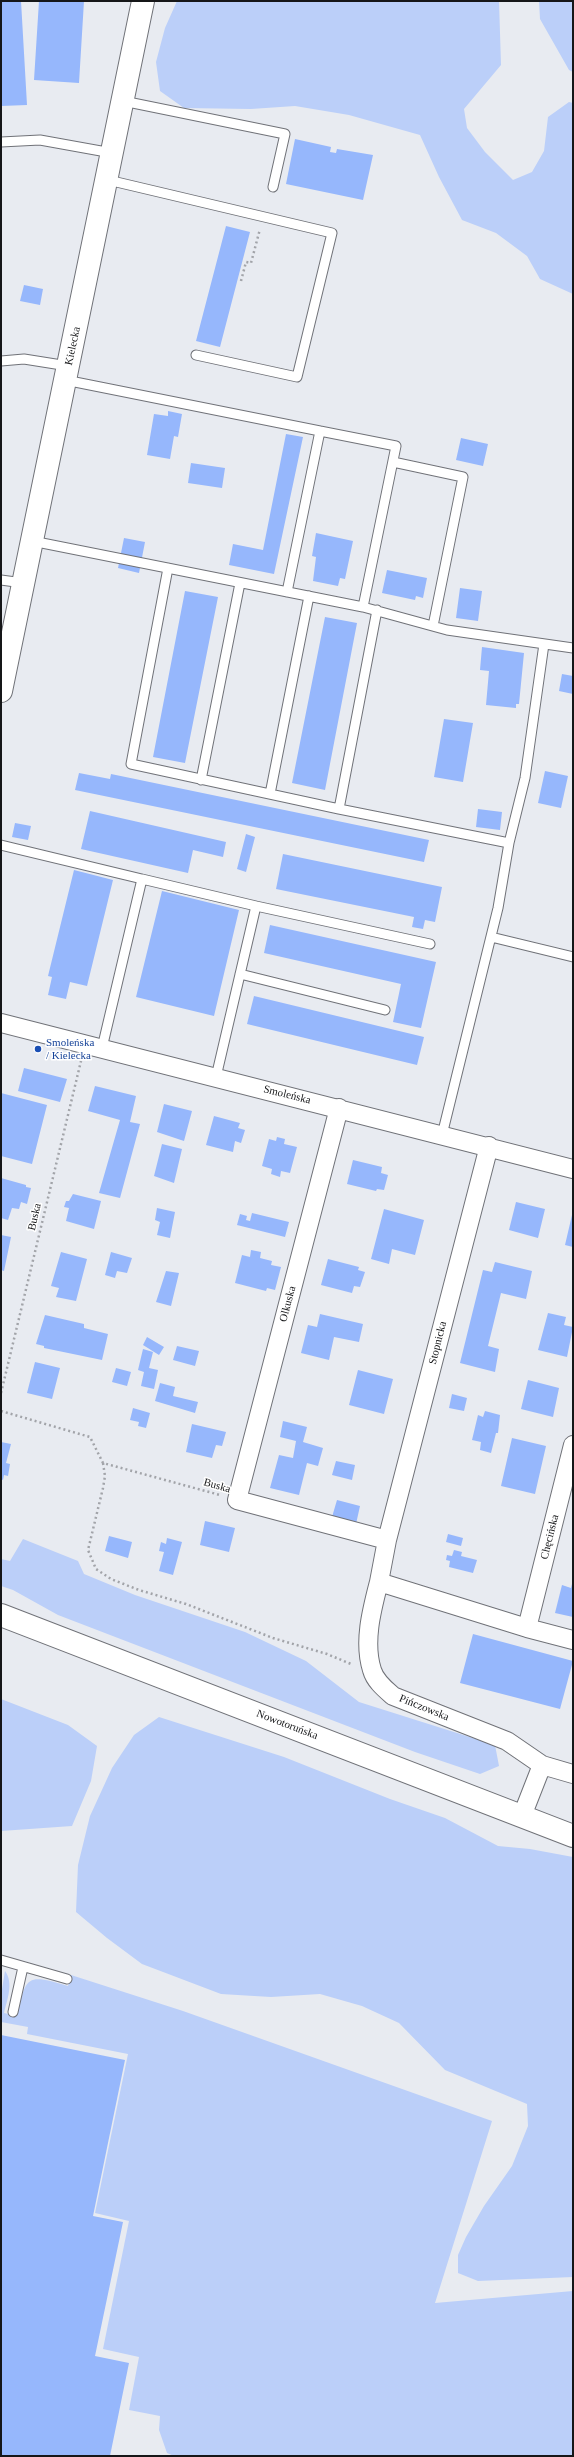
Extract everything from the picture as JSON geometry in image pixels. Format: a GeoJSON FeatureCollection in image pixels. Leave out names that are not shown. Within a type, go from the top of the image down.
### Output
{"type":"FeatureCollection","features":[{"type":"Feature","properties":{"kind":"street","name":"Kielecka"},"geometry":{"type":"LineString","coordinates":[[1,692],[5,648],[23,583],[32,541],[108,180],[143,1]]}},
{"type":"Feature","properties":{"kind":"street","name":"Smoleńska"},"geometry":{"type":"LineString","coordinates":[[1,1023],[489,1146],[573,1169]]}},
{"type":"Feature","properties":{"kind":"street","name":"Olkuska"},"geometry":{"type":"LineString","coordinates":[[237,1500],[339,1108]]}},
{"type":"Feature","properties":{"kind":"street","name":"Stopnicka"},"geometry":{"type":"LineString","coordinates":[[379,1582],[387,1540],[489,1146]]}},
{"type":"Feature","properties":{"kind":"street","name":"Chęcińska"},"geometry":{"type":"LineString","coordinates":[[527,1628],[573,1445]]}},
{"type":"Feature","properties":{"kind":"street"},"geometry":{"type":"LineString","coordinates":[[237,1500],[387,1540]]}},
{"type":"Feature","properties":{"kind":"street"},"geometry":{"type":"LineString","coordinates":[[379,1582],[527,1628],[573,1640]]}},
{"type":"Feature","properties":{"kind":"street","name":"Pińczowska"},"geometry":{"type":"LineString","coordinates":[[379,1582],[369,1631],[372,1670],[380,1685],[393,1696],[507,1741],[542,1765],[573,1774]]}},
{"type":"Feature","properties":{"kind":"street","name":"Nowotoruńska"},"geometry":{"type":"LineString","coordinates":[[1,1615],[573,1836]]}},
{"type":"Feature","properties":{"kind":"street"},"geometry":{"type":"LineString","coordinates":[[522,1816],[542,1765]]}},
{"type":"Feature","properties":{"kind":"lane"},"geometry":{"type":"LineString","coordinates":[[123,101],[285,134],[273,187]]}},
{"type":"Feature","properties":{"kind":"lane"},"geometry":{"type":"LineString","coordinates":[[1,142],[40,140],[112,154]]}},
{"type":"Feature","properties":{"kind":"lane"},"geometry":{"type":"LineString","coordinates":[[108,180],[332,232],[297,377],[196,355]]}},
{"type":"Feature","properties":{"kind":"lane"},"geometry":{"type":"LineString","coordinates":[[1,361],[24,359],[67,373],[320,431],[396,446],[363,607]]}},
{"type":"Feature","properties":{"kind":"lane"},"geometry":{"type":"LineString","coordinates":[[287,592],[320,431]]}},
{"type":"Feature","properties":{"kind":"lane"},"geometry":{"type":"LineString","coordinates":[[393,462],[463,477],[432,626]]}},
{"type":"Feature","properties":{"kind":"lane"},"geometry":{"type":"LineString","coordinates":[[32,541],[363,607],[432,626],[462,632],[573,648]]}},
{"type":"Feature","properties":{"kind":"lane"},"geometry":{"type":"LineString","coordinates":[[168,568],[131,764],[339,809],[509,843]]}},
{"type":"Feature","properties":{"kind":"lane"},"geometry":{"type":"LineString","coordinates":[[1,580],[23,583]]}},
{"type":"Feature","properties":{"kind":"lane"},"geometry":{"type":"LineString","coordinates":[[201,780],[240,583]]}},
{"type":"Feature","properties":{"kind":"lane"},"geometry":{"type":"LineString","coordinates":[[270,794],[309,596]]}},
{"type":"Feature","properties":{"kind":"lane"},"geometry":{"type":"LineString","coordinates":[[339,809],[377,610]]}},
{"type":"Feature","properties":{"kind":"lane"},"geometry":{"type":"LineString","coordinates":[[442,1135],[491,937],[509,843],[525,778],[544,644]]}},
{"type":"Feature","properties":{"kind":"lane"},"geometry":{"type":"LineString","coordinates":[[1,845],[256,906],[430,944]]}},
{"type":"Feature","properties":{"kind":"lane"},"geometry":{"type":"LineString","coordinates":[[93,1046],[142,879]]}},
{"type":"Feature","properties":{"kind":"lane"},"geometry":{"type":"LineString","coordinates":[[216,1077],[256,906]]}},
{"type":"Feature","properties":{"kind":"lane"},"geometry":{"type":"LineString","coordinates":[[491,937],[573,957]]}},
{"type":"Feature","properties":{"kind":"lane"},"geometry":{"type":"LineString","coordinates":[[240,974],[385,1010]]}},
{"type":"Feature","properties":{"kind":"lane"},"geometry":{"type":"LineString","coordinates":[[1,1960],[67,1979]]}},
{"type":"Feature","properties":{"kind":"lane"},"geometry":{"type":"LineString","coordinates":[[13,2012],[23,1966]]}},
{"type":"Feature","properties":{"kind":"path"},"geometry":{"type":"LineString","coordinates":[[241,281],[246,262],[251,263],[263,217]]}},
{"type":"Feature","properties":{"kind":"path","name":"Buska"},"geometry":{"type":"LineString","coordinates":[[1,1393],[93,1046]]}},
{"type":"Feature","properties":{"kind":"path"},"geometry":{"type":"LineString","coordinates":[[1,1411],[90,1437],[103,1463],[105,1476],[88,1550],[96,1569],[111,1579],[138,1590],[186,1604],[273,1638],[327,1654],[372,1670]]}},
{"type":"Feature","properties":{"kind":"path","name":"Buska"},"geometry":{"type":"LineString","coordinates":[[103,1463],[237,1500]]}},
{"type":"Feature","properties":{"kind":"shaded area"},"geometry":{"type":"Polygon","coordinates":[[[177,1],[499,1],[501,65],[464,109],[467,128],[485,152],[513,180],[532,172],[544,151],[548,117],[569,102],[573,103],[573,294],[540,279],[527,256],[496,233],[462,220],[439,177],[420,135],[349,115],[295,106],[251,109],[184,108],[160,91],[156,62],[165,28],[177,1]]]}},
{"type":"Feature","properties":{"kind":"shaded area"},"geometry":{"type":"Polygon","coordinates":[[[539,1],[573,1],[573,72],[569,70],[540,19],[539,1]]]}},
{"type":"Feature","properties":{"kind":"shaded area"},"geometry":{"type":"Polygon","coordinates":[[[23,1539],[78,1561],[84,1574],[135,1595],[245,1632],[306,1661],[359,1702],[495,1745],[499,1766],[480,1774],[415,1752],[58,1615],[13,1590],[1,1586],[1,1559],[10,1561],[23,1539]]]}},
{"type":"Feature","properties":{"kind":"shaded area"},"geometry":{"type":"Polygon","coordinates":[[[1,1699],[68,1725],[97,1746],[91,1781],[72,1826],[1,1831],[1,1699]]]}},
{"type":"Feature","properties":{"kind":"shaded area"},"geometry":{"type":"Polygon","coordinates":[[[159,1717],[284,1757],[390,1799],[445,1818],[498,1846],[530,1849],[573,1857],[573,2277],[478,2281],[458,2273],[458,2255],[466,2237],[484,2206],[512,2166],[528,2126],[527,2104],[445,2070],[399,2023],[362,2006],[320,1994],[271,1997],[221,1994],[142,1964],[107,1938],[76,1912],[78,1865],[90,1816],[112,1768],[134,1735],[159,1717]]]}},
{"type":"Feature","properties":{"kind":"shaded area"},"geometry":{"type":"Polygon","coordinates":[[[5,1971],[8,1976],[9,1986],[4,2013],[17,2016],[23,1992],[26,1985],[30,1981],[36,1979],[44,1980],[68,1986],[71,1975],[183,2011],[492,2121],[435,2303],[573,2291],[573,2456],[174,2456],[167,2453],[159,2430],[160,2416],[129,2410],[139,2357],[103,2349],[129,2221],[95,2213],[128,2054],[27,2034],[28,2027],[1,2022],[1,1995],[5,1971]]]}},
{"type":"Feature","properties":{"kind":"building"},"geometry":{"type":"Polygon","coordinates":[[[1,1],[21,1],[27,105],[1,106],[1,1]]]}},
{"type":"Feature","properties":{"kind":"building"},"geometry":{"type":"Polygon","coordinates":[[[39,1],[84,1],[79,83],[34,80],[39,1]]]}},
{"type":"Feature","properties":{"kind":"building"},"geometry":{"type":"Polygon","coordinates":[[[295,139],[331,147],[330,152],[336,153],[337,149],[373,155],[363,200],[286,184],[295,139]]]}},
{"type":"Feature","properties":{"kind":"building"},"geometry":{"type":"Polygon","coordinates":[[[226,226],[250,232],[220,347],[196,341],[226,226]]]}},
{"type":"Feature","properties":{"kind":"building"},"geometry":{"type":"Polygon","coordinates":[[[24,285],[43,289],[40,305],[20,301],[24,285]]]}},
{"type":"Feature","properties":{"kind":"building"},"geometry":{"type":"Polygon","coordinates":[[[168,411],[182,414],[178,437],[174,436],[170,459],[147,455],[154,414],[168,416],[168,411]]]}},
{"type":"Feature","properties":{"kind":"building"},"geometry":{"type":"Polygon","coordinates":[[[286,434],[303,437],[274,574],[229,565],[233,544],[263,550],[286,434]]]}},
{"type":"Feature","properties":{"kind":"building"},"geometry":{"type":"Polygon","coordinates":[[[461,438],[488,444],[483,466],[456,460],[461,438]]]}},
{"type":"Feature","properties":{"kind":"building"},"geometry":{"type":"Polygon","coordinates":[[[191,463],[225,468],[222,488],[188,483],[191,463]]]}},
{"type":"Feature","properties":{"kind":"building"},"geometry":{"type":"Polygon","coordinates":[[[316,533],[353,541],[345,579],[340,578],[338,586],[313,581],[316,557],[312,556],[316,533]]]}},
{"type":"Feature","properties":{"kind":"building"},"geometry":{"type":"Polygon","coordinates":[[[124,538],[145,542],[139,573],[118,568],[124,538]]]}},
{"type":"Feature","properties":{"kind":"building"},"geometry":{"type":"Polygon","coordinates":[[[387,570],[427,578],[423,598],[416,596],[415,600],[382,593],[387,570]]]}},
{"type":"Feature","properties":{"kind":"building"},"geometry":{"type":"Polygon","coordinates":[[[460,588],[482,591],[478,621],[456,618],[460,588]]]}},
{"type":"Feature","properties":{"kind":"building"},"geometry":{"type":"Polygon","coordinates":[[[185,591],[218,597],[185,763],[153,757],[185,591]]]}},
{"type":"Feature","properties":{"kind":"building"},"geometry":{"type":"Polygon","coordinates":[[[325,617],[357,623],[325,790],[292,783],[325,617]]]}},
{"type":"Feature","properties":{"kind":"building"},"geometry":{"type":"Polygon","coordinates":[[[482,647],[524,653],[519,704],[516,704],[516,708],[486,705],[489,671],[480,670],[482,647]]]}},
{"type":"Feature","properties":{"kind":"building"},"geometry":{"type":"Polygon","coordinates":[[[562,674],[573,676],[573,694],[559,691],[562,674]]]}},
{"type":"Feature","properties":{"kind":"building"},"geometry":{"type":"Polygon","coordinates":[[[444,719],[473,723],[463,782],[434,777],[444,719]]]}},
{"type":"Feature","properties":{"kind":"building"},"geometry":{"type":"Polygon","coordinates":[[[545,771],[568,776],[561,808],[538,803],[545,771]]]}},
{"type":"Feature","properties":{"kind":"building"},"geometry":{"type":"Polygon","coordinates":[[[79,773],[110,779],[111,774],[429,840],[424,862],[75,790],[79,773]]]}},
{"type":"Feature","properties":{"kind":"building"},"geometry":{"type":"Polygon","coordinates":[[[478,809],[502,812],[500,830],[476,827],[478,809]]]}},
{"type":"Feature","properties":{"kind":"building"},"geometry":{"type":"Polygon","coordinates":[[[90,811],[226,842],[223,857],[193,850],[188,873],[81,849],[90,811]]]}},
{"type":"Feature","properties":{"kind":"building"},"geometry":{"type":"Polygon","coordinates":[[[15,823],[31,826],[28,840],[12,837],[15,823]]]}},
{"type":"Feature","properties":{"kind":"building"},"geometry":{"type":"Polygon","coordinates":[[[246,834],[255,837],[246,872],[237,869],[246,834]]]}},
{"type":"Feature","properties":{"kind":"building"},"geometry":{"type":"Polygon","coordinates":[[[283,854],[442,887],[435,922],[425,920],[423,929],[412,927],[414,917],[276,889],[283,854]]]}},
{"type":"Feature","properties":{"kind":"building"},"geometry":{"type":"Polygon","coordinates":[[[74,870],[113,880],[87,986],[70,982],[66,999],[48,995],[52,977],[48,976],[74,870]]]}},
{"type":"Feature","properties":{"kind":"building"},"geometry":{"type":"Polygon","coordinates":[[[162,891],[239,910],[214,1016],[136,997],[162,891]]]}},
{"type":"Feature","properties":{"kind":"building"},"geometry":{"type":"Polygon","coordinates":[[[270,925],[436,962],[421,1028],[393,1022],[401,984],[264,953],[270,925]]]}},
{"type":"Feature","properties":{"kind":"building"},"geometry":{"type":"Polygon","coordinates":[[[254,996],[424,1037],[417,1065],[247,1024],[254,996]]]}},
{"type":"Feature","properties":{"kind":"building"},"geometry":{"type":"Polygon","coordinates":[[[24,1068],[67,1079],[60,1102],[18,1091],[24,1068]]]}},
{"type":"Feature","properties":{"kind":"building"},"geometry":{"type":"Polygon","coordinates":[[[95,1086],[136,1096],[130,1122],[140,1124],[120,1198],[99,1193],[120,1120],[88,1111],[95,1086]]]}},
{"type":"Feature","properties":{"kind":"building"},"geometry":{"type":"Polygon","coordinates":[[[1,1093],[47,1105],[32,1164],[1,1156],[1,1093]]]}},
{"type":"Feature","properties":{"kind":"building"},"geometry":{"type":"Polygon","coordinates":[[[164,1104],[192,1111],[184,1141],[157,1132],[164,1104]]]}},
{"type":"Feature","properties":{"kind":"building"},"geometry":{"type":"Polygon","coordinates":[[[214,1116],[240,1123],[238,1128],[245,1130],[241,1143],[235,1141],[233,1152],[206,1145],[214,1116]]]}},
{"type":"Feature","properties":{"kind":"building"},"geometry":{"type":"Polygon","coordinates":[[[277,1137],[285,1139],[284,1144],[297,1147],[290,1173],[281,1171],[280,1177],[271,1174],[272,1169],[262,1166],[269,1139],[276,1141],[277,1137]]]}},
{"type":"Feature","properties":{"kind":"building"},"geometry":{"type":"Polygon","coordinates":[[[162,1144],[182,1149],[174,1183],[154,1176],[162,1144]]]}},
{"type":"Feature","properties":{"kind":"building"},"geometry":{"type":"Polygon","coordinates":[[[353,1160],[382,1167],[381,1173],[388,1175],[384,1190],[377,1189],[376,1191],[347,1184],[353,1160]]]}},
{"type":"Feature","properties":{"kind":"building"},"geometry":{"type":"Polygon","coordinates":[[[1,1178],[26,1185],[26,1187],[31,1188],[27,1204],[21,1202],[19,1209],[12,1208],[8,1220],[1,1218],[1,1178]]]}},
{"type":"Feature","properties":{"kind":"building"},"geometry":{"type":"Polygon","coordinates":[[[73,1194],[101,1201],[94,1229],[66,1221],[69,1208],[64,1207],[66,1201],[69,1201],[73,1194]]]}},
{"type":"Feature","properties":{"kind":"building"},"geometry":{"type":"Polygon","coordinates":[[[516,1202],[545,1209],[538,1238],[509,1230],[516,1202]]]}},
{"type":"Feature","properties":{"kind":"building"},"geometry":{"type":"Polygon","coordinates":[[[157,1208],[175,1212],[170,1238],[157,1235],[160,1222],[155,1220],[157,1208]]]}},
{"type":"Feature","properties":{"kind":"building"},"geometry":{"type":"Polygon","coordinates":[[[384,1209],[424,1220],[415,1255],[392,1249],[389,1264],[371,1259],[384,1209]]]}},
{"type":"Feature","properties":{"kind":"building"},"geometry":{"type":"Polygon","coordinates":[[[252,1213],[289,1222],[285,1237],[237,1225],[240,1214],[247,1216],[246,1220],[250,1221],[252,1213]]]}},
{"type":"Feature","properties":{"kind":"building"},"geometry":{"type":"Polygon","coordinates":[[[572,1215],[573,1216],[573,1247],[565,1245],[572,1215]]]}},
{"type":"Feature","properties":{"kind":"building"},"geometry":{"type":"Polygon","coordinates":[[[1,1235],[11,1237],[4,1271],[1,1270],[1,1235]]]}},
{"type":"Feature","properties":{"kind":"building"},"geometry":{"type":"Polygon","coordinates":[[[251,1250],[261,1252],[260,1258],[272,1261],[271,1265],[281,1267],[275,1290],[267,1288],[266,1291],[235,1283],[242,1255],[250,1257],[251,1250]]]}},
{"type":"Feature","properties":{"kind":"building"},"geometry":{"type":"Polygon","coordinates":[[[61,1252],[87,1259],[76,1301],[56,1297],[59,1288],[51,1286],[61,1252]]]}},
{"type":"Feature","properties":{"kind":"building"},"geometry":{"type":"Polygon","coordinates":[[[111,1252],[132,1258],[127,1273],[117,1271],[115,1278],[105,1275],[111,1252]]]}},
{"type":"Feature","properties":{"kind":"building"},"geometry":{"type":"Polygon","coordinates":[[[328,1259],[359,1267],[358,1270],[365,1272],[360,1287],[354,1286],[352,1293],[321,1285],[328,1259]]]}},
{"type":"Feature","properties":{"kind":"building"},"geometry":{"type":"Polygon","coordinates":[[[495,1262],[532,1271],[526,1299],[501,1293],[488,1346],[499,1349],[495,1372],[460,1363],[483,1270],[492,1272],[495,1262]]]}},
{"type":"Feature","properties":{"kind":"building"},"geometry":{"type":"Polygon","coordinates":[[[166,1271],[179,1273],[171,1306],[156,1302],[166,1271]]]}},
{"type":"Feature","properties":{"kind":"building"},"geometry":{"type":"Polygon","coordinates":[[[548,1313],[566,1317],[564,1325],[573,1327],[567,1357],[538,1350],[548,1313]]]}},
{"type":"Feature","properties":{"kind":"building"},"geometry":{"type":"Polygon","coordinates":[[[320,1314],[363,1324],[359,1342],[334,1337],[329,1360],[301,1353],[308,1325],[317,1327],[320,1314]]]}},
{"type":"Feature","properties":{"kind":"building"},"geometry":{"type":"Polygon","coordinates":[[[45,1315],[84,1324],[84,1328],[108,1334],[102,1360],[44,1348],[44,1346],[36,1344],[45,1315]]]}},
{"type":"Feature","properties":{"kind":"building"},"geometry":{"type":"Polygon","coordinates":[[[147,1337],[164,1347],[159,1355],[143,1345],[147,1337]]]}},
{"type":"Feature","properties":{"kind":"building"},"geometry":{"type":"Polygon","coordinates":[[[177,1346],[199,1351],[195,1366],[173,1360],[177,1346]]]}},
{"type":"Feature","properties":{"kind":"building"},"geometry":{"type":"Polygon","coordinates":[[[143,1349],[153,1352],[149,1368],[158,1370],[154,1389],[141,1386],[144,1372],[138,1370],[143,1349]]]}},
{"type":"Feature","properties":{"kind":"building"},"geometry":{"type":"Polygon","coordinates":[[[35,1362],[60,1368],[52,1399],[27,1393],[35,1362]]]}},
{"type":"Feature","properties":{"kind":"building"},"geometry":{"type":"Polygon","coordinates":[[[116,1368],[131,1372],[127,1386],[112,1382],[116,1368]]]}},
{"type":"Feature","properties":{"kind":"building"},"geometry":{"type":"Polygon","coordinates":[[[358,1370],[393,1379],[384,1414],[349,1405],[358,1370]]]}},
{"type":"Feature","properties":{"kind":"building"},"geometry":{"type":"Polygon","coordinates":[[[528,1380],[559,1388],[553,1417],[521,1409],[528,1380]]]}},
{"type":"Feature","properties":{"kind":"building"},"geometry":{"type":"Polygon","coordinates":[[[160,1383],[175,1387],[173,1396],[198,1402],[195,1413],[155,1401],[160,1383]]]}},
{"type":"Feature","properties":{"kind":"building"},"geometry":{"type":"Polygon","coordinates":[[[452,1394],[467,1398],[464,1411],[449,1408],[452,1394]]]}},
{"type":"Feature","properties":{"kind":"building"},"geometry":{"type":"Polygon","coordinates":[[[133,1408],[150,1413],[146,1428],[138,1426],[139,1422],[130,1420],[133,1408]]]}},
{"type":"Feature","properties":{"kind":"building"},"geometry":{"type":"Polygon","coordinates":[[[485,1411],[500,1415],[498,1433],[496,1433],[491,1453],[480,1450],[481,1442],[472,1440],[478,1415],[483,1417],[485,1411]]]}},
{"type":"Feature","properties":{"kind":"building"},"geometry":{"type":"Polygon","coordinates":[[[283,1421],[307,1427],[303,1442],[323,1448],[318,1466],[307,1463],[299,1495],[270,1488],[279,1455],[293,1458],[296,1441],[280,1437],[283,1421]]]}},
{"type":"Feature","properties":{"kind":"building"},"geometry":{"type":"Polygon","coordinates":[[[192,1424],[226,1432],[222,1446],[216,1445],[212,1458],[186,1452],[192,1424]]]}},
{"type":"Feature","properties":{"kind":"building"},"geometry":{"type":"Polygon","coordinates":[[[512,1438],[546,1446],[535,1494],[501,1486],[512,1438]]]}},
{"type":"Feature","properties":{"kind":"building"},"geometry":{"type":"Polygon","coordinates":[[[1,1442],[11,1444],[6,1463],[10,1464],[8,1476],[4,1475],[3,1480],[1,1479],[1,1442]]]}},
{"type":"Feature","properties":{"kind":"building"},"geometry":{"type":"Polygon","coordinates":[[[336,1461],[355,1465],[352,1480],[332,1475],[336,1461]]]}},
{"type":"Feature","properties":{"kind":"building"},"geometry":{"type":"Polygon","coordinates":[[[337,1500],[360,1506],[356,1524],[332,1517],[337,1500]]]}},
{"type":"Feature","properties":{"kind":"building"},"geometry":{"type":"Polygon","coordinates":[[[205,1521],[235,1528],[229,1552],[200,1545],[205,1521]]]}},
{"type":"Feature","properties":{"kind":"building"},"geometry":{"type":"Polygon","coordinates":[[[448,1534],[463,1538],[461,1546],[446,1542],[448,1534]]]}},
{"type":"Feature","properties":{"kind":"building"},"geometry":{"type":"Polygon","coordinates":[[[109,1536],[132,1542],[128,1558],[105,1551],[109,1536]]]}},
{"type":"Feature","properties":{"kind":"building"},"geometry":{"type":"Polygon","coordinates":[[[167,1538],[182,1542],[173,1575],[159,1571],[164,1552],[159,1551],[161,1542],[166,1544],[167,1538]]]}},
{"type":"Feature","properties":{"kind":"building"},"geometry":{"type":"Polygon","coordinates":[[[454,1550],[462,1552],[461,1556],[477,1560],[473,1573],[449,1567],[450,1561],[446,1560],[447,1555],[452,1556],[454,1550]]]}},
{"type":"Feature","properties":{"kind":"building"},"geometry":{"type":"Polygon","coordinates":[[[572,1584],[573,1617],[555,1613],[562,1585],[571,1588],[572,1584]]]}},
{"type":"Feature","properties":{"kind":"building"},"geometry":{"type":"Polygon","coordinates":[[[473,1634],[573,1661],[560,1709],[460,1683],[473,1634]]]}},
{"type":"Feature","properties":{"kind":"building"},"geometry":{"type":"Polygon","coordinates":[[[1,2035],[125,2060],[93,2216],[123,2222],[95,2356],[129,2363],[110,2456],[1,2456],[1,2035]]]}},
{"type":"Feature","properties":{"kind":"place","name":"Smoleńska / Kielecka"},"geometry":{"type":"Point","coordinates":[38,1049]}}]}
